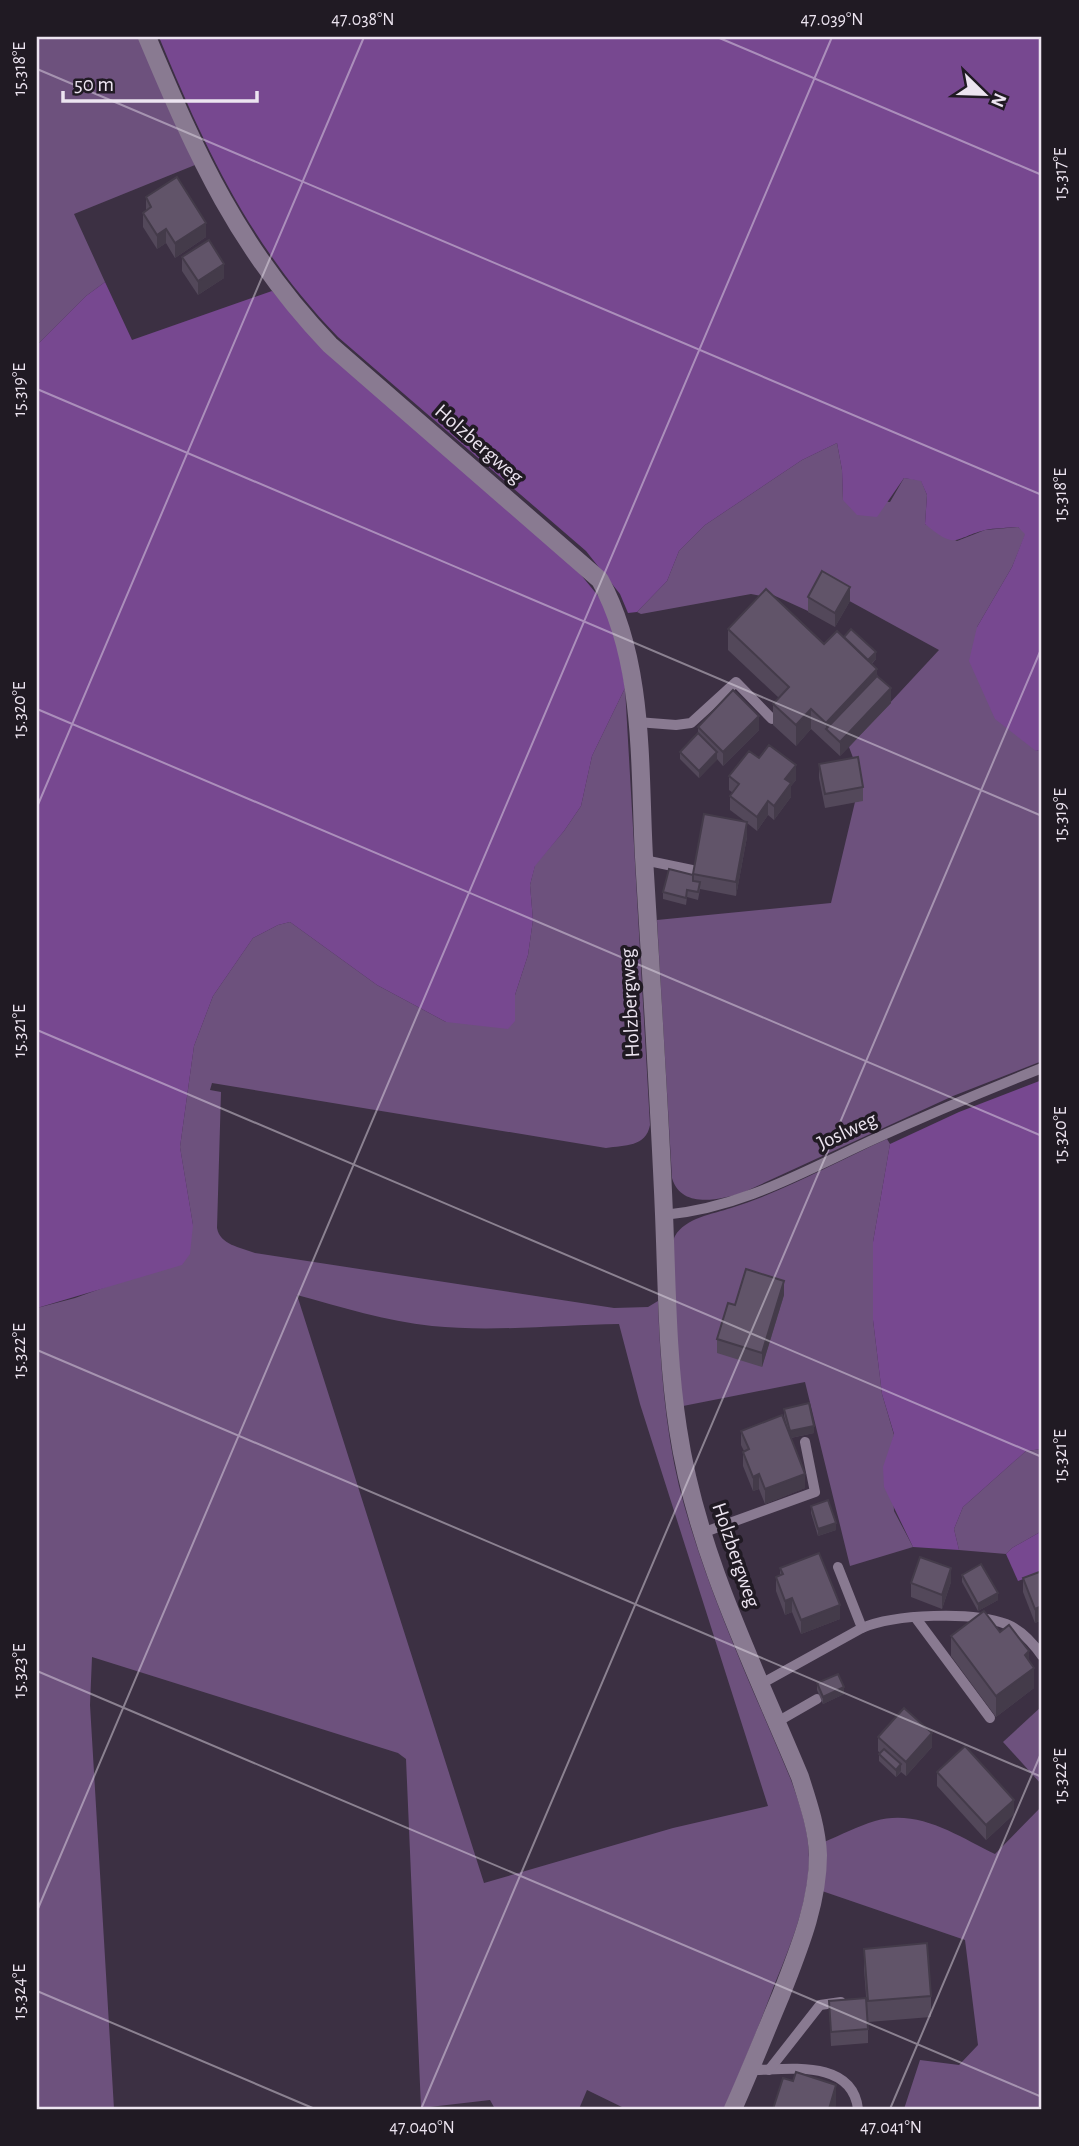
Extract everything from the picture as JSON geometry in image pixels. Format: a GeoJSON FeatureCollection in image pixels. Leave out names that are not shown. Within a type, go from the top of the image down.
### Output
{"type":"FeatureCollection","features":[{"type":"Feature","properties":{"kind":"street","name":"Holzbergweg"},"geometry":{"type":"LineString","coordinates":[[147,37],[184,124],[221,199],[252,250],[297,310],[330,345],[600,580],[621,624],[637,722],[664,1215],[667,1322],[678,1428],[688,1483],[702,1533],[808,1802],[817,1841],[812,1904],[804,1933],[733,2109]]}},
{"type":"Feature","properties":{"kind":"lane"},"geometry":{"type":"LineString","coordinates":[[637,722],[676,725],[691,723],[736,682],[772,719]]}},
{"type":"Feature","properties":{"kind":"lane"},"geometry":{"type":"LineString","coordinates":[[644,860],[692,870]]}},
{"type":"Feature","properties":{"kind":"lane","name":"Joslweg"},"geometry":{"type":"LineString","coordinates":[[664,1215],[696,1212],[744,1199],[955,1102],[1042,1068]]}},
{"type":"Feature","properties":{"kind":"lane"},"geometry":{"type":"LineString","coordinates":[[702,1533],[815,1492],[805,1442]]}},
{"type":"Feature","properties":{"kind":"lane"},"geometry":{"type":"LineString","coordinates":[[838,1567],[862,1628]]}},
{"type":"Feature","properties":{"kind":"lane"},"geometry":{"type":"LineString","coordinates":[[761,1684],[877,1621],[954,1617],[994,1620],[1019,1631],[1042,1656]]}},
{"type":"Feature","properties":{"kind":"lane"},"geometry":{"type":"LineString","coordinates":[[915,1618],[990,1718]]}},
{"type":"Feature","properties":{"kind":"lane"},"geometry":{"type":"LineString","coordinates":[[777,1722],[817,1699]]}},
{"type":"Feature","properties":{"kind":"lane"},"geometry":{"type":"LineString","coordinates":[[769,2070],[820,2005],[857,2000]]}},
{"type":"Feature","properties":{"kind":"lane"},"geometry":{"type":"LineString","coordinates":[[750,2070],[818,2070],[834,2074],[847,2084],[858,2109]]}},
{"type":"Feature","properties":{"kind":"shaded area"},"geometry":{"type":"Polygon","coordinates":[[[37,37],[139,37],[195,165],[74,214],[105,282],[86,296],[37,345],[37,37]]]}},
{"type":"Feature","properties":{"kind":"shaded area"},"geometry":{"type":"Polygon","coordinates":[[[159,37],[1042,37],[1042,749],[1036,751],[995,719],[969,661],[977,627],[1012,567],[1025,534],[1018,527],[985,530],[949,540],[925,524],[927,495],[921,481],[904,478],[877,517],[857,515],[843,500],[842,470],[837,443],[802,460],[705,525],[679,551],[667,581],[637,612],[628,613],[620,594],[586,551],[338,337],[307,303],[280,268],[233,196],[159,37]]]}},
{"type":"Feature","properties":{"kind":"shaded area"},"geometry":{"type":"Polygon","coordinates":[[[105,282],[132,340],[272,291],[325,350],[572,564],[604,603],[620,655],[625,688],[592,756],[581,806],[535,866],[530,885],[533,920],[528,955],[515,995],[515,1021],[508,1029],[446,1022],[377,985],[290,922],[253,938],[213,996],[194,1046],[180,1147],[193,1225],[190,1254],[182,1265],[37,1308],[37,345],[86,296],[105,282]]]}},
{"type":"Feature","properties":{"kind":"shaded area"},"geometry":{"type":"Polygon","coordinates":[[[837,443],[842,470],[843,500],[890,502],[904,478],[921,480],[927,495],[925,524],[957,541],[985,530],[1018,527],[1026,533],[1012,567],[977,627],[1036,751],[1042,749],[1042,1061],[953,1096],[742,1193],[702,1200],[684,1194],[672,1178],[657,920],[831,903],[855,802],[863,800],[858,771],[849,747],[939,650],[822,586],[808,611],[773,595],[772,598],[751,594],[641,614],[637,612],[667,581],[679,551],[705,525],[802,460],[837,443]]]}},
{"type":"Feature","properties":{"kind":"shaded area"},"geometry":{"type":"Polygon","coordinates":[[[625,688],[650,1125],[648,1132],[634,1144],[606,1148],[212,1083],[210,1090],[221,1092],[217,1228],[226,1242],[255,1253],[614,1308],[648,1307],[658,1301],[664,1394],[679,1486],[715,1599],[791,1780],[807,1838],[808,1875],[802,1909],[749,2050],[724,2109],[626,2109],[587,2090],[579,2109],[495,2109],[490,2100],[421,2108],[406,1759],[398,1753],[92,1657],[90,1705],[114,2109],[37,2109],[37,1308],[125,1280],[193,1225],[180,1147],[194,1046],[213,996],[253,938],[290,922],[377,985],[446,1022],[515,1021],[515,995],[528,955],[533,920],[530,885],[535,865],[581,806],[592,756],[625,688]],[[297,1295],[484,1883],[673,1828],[768,1806],[640,1404],[619,1324],[454,1328],[381,1317],[297,1295]]]}},
{"type":"Feature","properties":{"kind":"shaded area"},"geometry":{"type":"Polygon","coordinates":[[[1042,1080],[1042,1449],[1026,1451],[963,1507],[954,1529],[959,1550],[913,1547],[884,1487],[883,1467],[894,1434],[882,1394],[873,1320],[873,1242],[890,1144],[959,1112],[1042,1080]]]}},
{"type":"Feature","properties":{"kind":"shaded area"},"geometry":{"type":"Polygon","coordinates":[[[887,1139],[890,1144],[873,1242],[873,1320],[882,1394],[894,1435],[890,1450],[894,1511],[913,1547],[850,1566],[805,1382],[683,1406],[673,1290],[673,1247],[675,1236],[692,1221],[771,1193],[887,1139]]]}},
{"type":"Feature","properties":{"kind":"shaded area"},"geometry":{"type":"Polygon","coordinates":[[[1042,1449],[1042,1531],[1006,1554],[959,1550],[954,1529],[963,1507],[1026,1451],[1042,1449]]]}},
{"type":"Feature","properties":{"kind":"shaded area"},"geometry":{"type":"Polygon","coordinates":[[[1042,1531],[1042,1572],[1018,1581],[1006,1554],[1042,1531]]]}},
{"type":"Feature","properties":{"kind":"shaded area"},"geometry":{"type":"Polygon","coordinates":[[[1042,1706],[1042,1785],[1003,1742],[1042,1706]]]}},
{"type":"Feature","properties":{"kind":"shaded area"},"geometry":{"type":"Polygon","coordinates":[[[1042,1806],[1042,2109],[904,2109],[920,2060],[959,2065],[978,2045],[965,1940],[822,1891],[826,1865],[824,1842],[875,1821],[907,1818],[952,1832],[995,1854],[1042,1806]]]}},
{"type":"Feature","properties":{"kind":"building"},"geometry":{"type":"Polygon","coordinates":[[[177,177],[206,223],[175,243],[166,229],[157,235],[143,213],[151,207],[146,197],[177,177]]]}},
{"type":"Feature","properties":{"kind":"building"},"geometry":{"type":"Polygon","coordinates":[[[209,240],[224,264],[198,281],[182,257],[209,240]]]}},
{"type":"Feature","properties":{"kind":"building"},"geometry":{"type":"Polygon","coordinates":[[[822,571],[850,587],[835,613],[808,597],[822,571]]]}},
{"type":"Feature","properties":{"kind":"building"},"geometry":{"type":"Polygon","coordinates":[[[766,589],[824,644],[837,631],[877,669],[826,723],[811,709],[796,725],[773,704],[789,687],[728,629],[766,589]]]}},
{"type":"Feature","properties":{"kind":"building"},"geometry":{"type":"Polygon","coordinates":[[[851,629],[876,652],[868,660],[844,637],[851,629]]]}},
{"type":"Feature","properties":{"kind":"building"},"geometry":{"type":"Polygon","coordinates":[[[877,676],[891,688],[840,742],[826,729],[877,676]]]}},
{"type":"Feature","properties":{"kind":"building"},"geometry":{"type":"Polygon","coordinates":[[[733,690],[759,716],[723,752],[698,727],[733,690]]]}},
{"type":"Feature","properties":{"kind":"building"},"geometry":{"type":"Polygon","coordinates":[[[698,733],[717,752],[699,771],[680,752],[698,733]]]}},
{"type":"Feature","properties":{"kind":"building"},"geometry":{"type":"Polygon","coordinates":[[[769,745],[796,765],[785,779],[791,783],[774,806],[768,801],[757,817],[730,796],[739,784],[729,776],[749,751],[759,758],[769,745]]]}},
{"type":"Feature","properties":{"kind":"building"},"geometry":{"type":"Polygon","coordinates":[[[858,757],[863,787],[825,794],[819,764],[858,757]]]}},
{"type":"Feature","properties":{"kind":"building"},"geometry":{"type":"Polygon","coordinates":[[[704,814],[747,822],[736,882],[693,874],[704,814]]]}},
{"type":"Feature","properties":{"kind":"building"},"geometry":{"type":"Polygon","coordinates":[[[669,869],[693,875],[693,881],[700,882],[698,892],[687,890],[686,898],[663,892],[669,869]]]}},
{"type":"Feature","properties":{"kind":"building"},"geometry":{"type":"Polygon","coordinates":[[[746,1269],[784,1281],[762,1353],[717,1339],[728,1303],[735,1305],[746,1269]]]}},
{"type":"Feature","properties":{"kind":"building"},"geometry":{"type":"Polygon","coordinates":[[[809,1403],[814,1426],[790,1431],[784,1409],[809,1403]]]}},
{"type":"Feature","properties":{"kind":"building"},"geometry":{"type":"Polygon","coordinates":[[[782,1415],[805,1474],[765,1489],[759,1474],[753,1477],[743,1452],[749,1449],[741,1431],[782,1415]]]}},
{"type":"Feature","properties":{"kind":"building"},"geometry":{"type":"Polygon","coordinates":[[[828,1500],[836,1523],[818,1529],[811,1506],[828,1500]]]}},
{"type":"Feature","properties":{"kind":"building"},"geometry":{"type":"Polygon","coordinates":[[[819,1553],[840,1605],[801,1620],[792,1598],[785,1601],[776,1577],[783,1574],[780,1568],[819,1553]]]}},
{"type":"Feature","properties":{"kind":"building"},"geometry":{"type":"Polygon","coordinates":[[[920,1557],[951,1568],[942,1595],[911,1583],[920,1557]]]}},
{"type":"Feature","properties":{"kind":"building"},"geometry":{"type":"Polygon","coordinates":[[[981,1564],[998,1593],[978,1604],[962,1575],[981,1564]]]}},
{"type":"Feature","properties":{"kind":"building"},"geometry":{"type":"Polygon","coordinates":[[[1042,1571],[1042,1606],[1035,1609],[1023,1578],[1042,1571]]]}},
{"type":"Feature","properties":{"kind":"building"},"geometry":{"type":"Polygon","coordinates":[[[984,1611],[1000,1632],[1009,1625],[1029,1651],[1025,1655],[1034,1668],[996,1696],[951,1636],[984,1611]]]}},
{"type":"Feature","properties":{"kind":"building"},"geometry":{"type":"Polygon","coordinates":[[[838,1674],[844,1687],[823,1697],[817,1683],[838,1674]]]}},
{"type":"Feature","properties":{"kind":"building"},"geometry":{"type":"Polygon","coordinates":[[[904,1708],[932,1733],[906,1762],[878,1737],[904,1708]]]}},
{"type":"Feature","properties":{"kind":"building"},"geometry":{"type":"Polygon","coordinates":[[[965,1746],[1014,1800],[986,1825],[937,1772],[965,1746]]]}},
{"type":"Feature","properties":{"kind":"building"},"geometry":{"type":"Polygon","coordinates":[[[884,1749],[901,1764],[896,1770],[879,1754],[884,1749]]]}},
{"type":"Feature","properties":{"kind":"building"},"geometry":{"type":"Polygon","coordinates":[[[927,1943],[931,1996],[868,2001],[864,1949],[927,1943]]]}},
{"type":"Feature","properties":{"kind":"building"},"geometry":{"type":"Polygon","coordinates":[[[866,1998],[868,2029],[831,2032],[829,2001],[866,1998]]]}},
{"type":"Feature","properties":{"kind":"building"},"geometry":{"type":"Polygon","coordinates":[[[796,2072],[836,2085],[829,2109],[773,2109],[783,2078],[793,2081],[796,2072]]]}}]}
